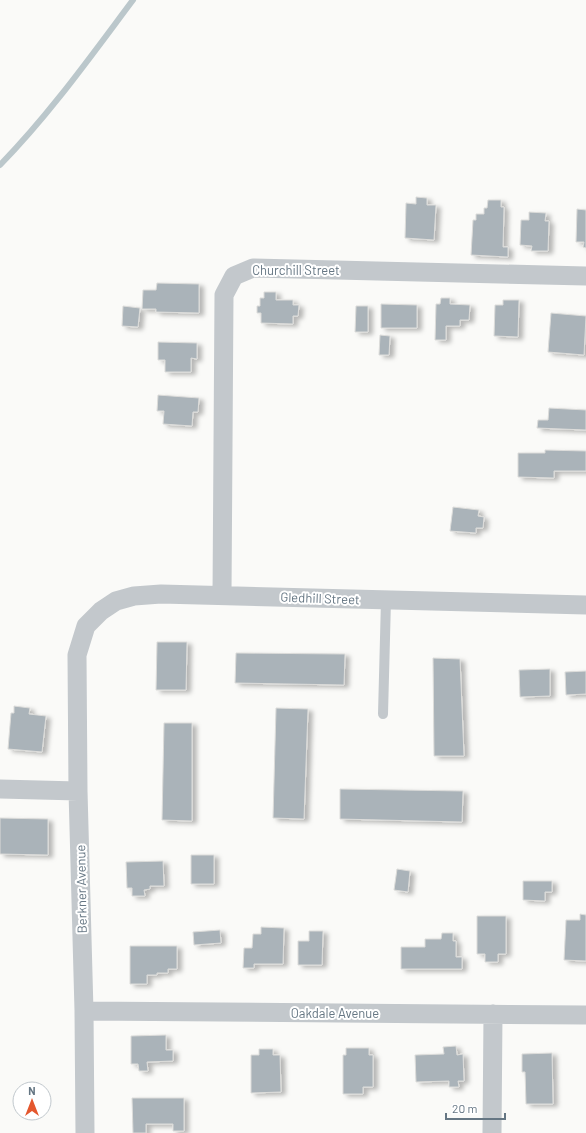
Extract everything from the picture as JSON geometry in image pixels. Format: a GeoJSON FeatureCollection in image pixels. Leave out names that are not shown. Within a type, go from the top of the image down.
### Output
{"type":"FeatureCollection","features":[{"type":"Feature","properties":{"kind":"street","name":"Churchill Street"},"geometry":{"type":"LineString","coordinates":[[222,595],[224,295],[234,276],[252,268],[586,276]]}},
{"type":"Feature","properties":{"kind":"street","name":"Gledhill Street"},"geometry":{"type":"LineString","coordinates":[[80,646],[86,626],[101,611],[116,601],[134,596],[161,594],[222,595],[586,606]]}},
{"type":"Feature","properties":{"kind":"street","name":"Berkner Avenue"},"geometry":{"type":"LineString","coordinates":[[80,646],[77,655],[78,791],[84,1011],[85,1133]]}},
{"type":"Feature","properties":{"kind":"street"},"geometry":{"type":"LineString","coordinates":[[0,789],[78,791]]}},
{"type":"Feature","properties":{"kind":"street","name":"Oakdale Avenue"},"geometry":{"type":"LineString","coordinates":[[84,1011],[586,1015]]}},
{"type":"Feature","properties":{"kind":"street"},"geometry":{"type":"LineString","coordinates":[[492,1014],[492,1133]]}},
{"type":"Feature","properties":{"kind":"lane"},"geometry":{"type":"LineString","coordinates":[[382,714],[386,600]]}},
{"type":"Feature","properties":{"kind":"building"},"geometry":{"type":"Polygon","coordinates":[[[416,197],[427,198],[427,205],[436,205],[434,240],[405,238],[406,203],[416,204],[416,197]]]}},
{"type":"Feature","properties":{"kind":"building"},"geometry":{"type":"Polygon","coordinates":[[[488,200],[501,200],[501,207],[504,207],[503,247],[508,247],[508,257],[471,255],[473,220],[476,220],[476,214],[484,214],[484,208],[487,208],[488,200]]]}},
{"type":"Feature","properties":{"kind":"building"},"geometry":{"type":"Polygon","coordinates":[[[577,209],[586,210],[586,248],[583,247],[584,242],[576,242],[577,209]]]}},
{"type":"Feature","properties":{"kind":"building"},"geometry":{"type":"Polygon","coordinates":[[[529,212],[546,213],[545,221],[549,221],[548,251],[531,251],[532,246],[520,245],[521,220],[529,220],[529,212]]]}},
{"type":"Feature","properties":{"kind":"building"},"geometry":{"type":"Polygon","coordinates":[[[157,283],[199,284],[199,313],[156,312],[156,309],[142,309],[143,290],[156,290],[157,283]]]}},
{"type":"Feature","properties":{"kind":"building"},"geometry":{"type":"Polygon","coordinates":[[[264,292],[276,292],[276,300],[293,300],[293,305],[299,305],[298,316],[293,316],[293,324],[261,323],[261,313],[257,313],[257,306],[260,306],[260,298],[264,298],[264,292]]]}},
{"type":"Feature","properties":{"kind":"building"},"geometry":{"type":"Polygon","coordinates":[[[441,298],[450,298],[450,304],[470,305],[469,320],[460,320],[460,326],[446,326],[446,340],[435,340],[436,304],[440,304],[441,298]]]}},
{"type":"Feature","properties":{"kind":"building"},"geometry":{"type":"Polygon","coordinates":[[[503,300],[519,300],[518,337],[494,336],[495,305],[503,305],[503,300]]]}},
{"type":"Feature","properties":{"kind":"building"},"geometry":{"type":"Polygon","coordinates":[[[381,304],[417,305],[417,328],[381,328],[381,304]]]}},
{"type":"Feature","properties":{"kind":"building"},"geometry":{"type":"Polygon","coordinates":[[[123,306],[140,308],[138,327],[122,326],[123,306]]]}},
{"type":"Feature","properties":{"kind":"building"},"geometry":{"type":"Polygon","coordinates":[[[356,306],[368,306],[368,332],[355,332],[356,306]]]}},
{"type":"Feature","properties":{"kind":"building"},"geometry":{"type":"Polygon","coordinates":[[[551,313],[586,316],[584,355],[548,352],[551,313]]]}},
{"type":"Feature","properties":{"kind":"building"},"geometry":{"type":"Polygon","coordinates":[[[380,335],[390,336],[389,355],[379,355],[380,335]]]}},
{"type":"Feature","properties":{"kind":"building"},"geometry":{"type":"Polygon","coordinates":[[[158,342],[197,343],[197,359],[191,358],[191,372],[165,372],[165,360],[158,360],[158,342]]]}},
{"type":"Feature","properties":{"kind":"building"},"geometry":{"type":"Polygon","coordinates":[[[158,395],[199,398],[198,412],[193,412],[192,426],[163,424],[164,411],[157,411],[158,395]]]}},
{"type":"Feature","properties":{"kind":"building"},"geometry":{"type":"Polygon","coordinates":[[[549,408],[586,410],[586,430],[537,428],[538,420],[548,420],[549,408]]]}},
{"type":"Feature","properties":{"kind":"building"},"geometry":{"type":"Polygon","coordinates":[[[545,450],[586,451],[586,471],[554,471],[554,478],[518,477],[518,453],[545,453],[545,450]]]}},
{"type":"Feature","properties":{"kind":"building"},"geometry":{"type":"Polygon","coordinates":[[[453,507],[479,510],[478,516],[484,517],[483,528],[476,528],[476,533],[450,531],[453,507]]]}},
{"type":"Feature","properties":{"kind":"building"},"geometry":{"type":"Polygon","coordinates":[[[157,642],[187,642],[186,690],[156,690],[157,642]]]}},
{"type":"Feature","properties":{"kind":"building"},"geometry":{"type":"Polygon","coordinates":[[[236,653],[345,654],[344,685],[235,683],[236,653]]]}},
{"type":"Feature","properties":{"kind":"building"},"geometry":{"type":"Polygon","coordinates":[[[433,658],[460,659],[464,756],[434,756],[433,658]]]}},
{"type":"Feature","properties":{"kind":"building"},"geometry":{"type":"Polygon","coordinates":[[[550,669],[550,696],[520,697],[519,670],[550,669]]]}},
{"type":"Feature","properties":{"kind":"building"},"geometry":{"type":"Polygon","coordinates":[[[586,671],[586,694],[566,695],[565,672],[586,671]]]}},
{"type":"Feature","properties":{"kind":"building"},"geometry":{"type":"Polygon","coordinates":[[[14,706],[30,708],[29,714],[46,716],[42,752],[8,749],[11,713],[14,713],[14,706]]]}},
{"type":"Feature","properties":{"kind":"building"},"geometry":{"type":"Polygon","coordinates":[[[276,708],[308,709],[304,819],[273,818],[276,708]]]}},
{"type":"Feature","properties":{"kind":"building"},"geometry":{"type":"Polygon","coordinates":[[[164,723],[192,723],[192,821],[162,820],[164,723]]]}},
{"type":"Feature","properties":{"kind":"building"},"geometry":{"type":"Polygon","coordinates":[[[340,789],[463,791],[462,822],[340,819],[340,789]]]}},
{"type":"Feature","properties":{"kind":"building"},"geometry":{"type":"Polygon","coordinates":[[[0,818],[48,819],[48,855],[0,854],[0,818]]]}},
{"type":"Feature","properties":{"kind":"building"},"geometry":{"type":"Polygon","coordinates":[[[191,855],[214,855],[214,884],[191,884],[191,855]]]}},
{"type":"Feature","properties":{"kind":"building"},"geometry":{"type":"Polygon","coordinates":[[[163,861],[164,886],[150,886],[150,889],[144,890],[145,896],[132,896],[132,888],[127,888],[126,862],[163,861]]]}},
{"type":"Feature","properties":{"kind":"building"},"geometry":{"type":"Polygon","coordinates":[[[397,869],[410,871],[408,892],[394,890],[397,869]]]}},
{"type":"Feature","properties":{"kind":"building"},"geometry":{"type":"Polygon","coordinates":[[[523,881],[552,881],[552,892],[545,892],[545,901],[523,900],[523,881]]]}},
{"type":"Feature","properties":{"kind":"building"},"geometry":{"type":"Polygon","coordinates":[[[580,914],[586,915],[586,961],[564,960],[566,920],[580,920],[580,914]]]}},
{"type":"Feature","properties":{"kind":"building"},"geometry":{"type":"Polygon","coordinates":[[[477,916],[506,916],[506,954],[498,954],[498,962],[485,962],[485,954],[477,954],[477,916]]]}},
{"type":"Feature","properties":{"kind":"building"},"geometry":{"type":"Polygon","coordinates":[[[261,927],[284,928],[283,964],[254,964],[254,968],[243,968],[244,948],[252,948],[253,934],[261,934],[261,927]]]}},
{"type":"Feature","properties":{"kind":"building"},"geometry":{"type":"Polygon","coordinates":[[[220,930],[221,943],[194,945],[193,932],[220,930]]]}},
{"type":"Feature","properties":{"kind":"building"},"geometry":{"type":"Polygon","coordinates":[[[309,931],[323,931],[322,965],[298,965],[298,941],[309,941],[309,931]]]}},
{"type":"Feature","properties":{"kind":"building"},"geometry":{"type":"Polygon","coordinates":[[[442,933],[453,933],[453,941],[456,941],[456,957],[462,957],[462,969],[401,969],[401,947],[425,947],[425,939],[441,939],[442,933]]]}},
{"type":"Feature","properties":{"kind":"building"},"geometry":{"type":"Polygon","coordinates":[[[130,946],[177,946],[177,969],[168,969],[168,973],[147,975],[147,984],[130,984],[130,946]]]}},
{"type":"Feature","properties":{"kind":"building"},"geometry":{"type":"Polygon","coordinates":[[[166,1035],[166,1050],[173,1050],[173,1061],[147,1062],[148,1071],[139,1071],[138,1064],[131,1064],[131,1036],[166,1035]]]}},
{"type":"Feature","properties":{"kind":"building"},"geometry":{"type":"Polygon","coordinates":[[[456,1046],[457,1055],[463,1054],[464,1081],[458,1081],[459,1087],[449,1087],[449,1081],[416,1082],[415,1055],[444,1054],[443,1047],[456,1046]]]}},
{"type":"Feature","properties":{"kind":"building"},"geometry":{"type":"Polygon","coordinates":[[[346,1048],[369,1048],[369,1055],[373,1055],[373,1087],[363,1087],[363,1094],[343,1094],[343,1055],[346,1055],[346,1048]]]}},
{"type":"Feature","properties":{"kind":"building"},"geometry":{"type":"Polygon","coordinates":[[[259,1049],[273,1049],[273,1055],[280,1055],[281,1092],[251,1093],[251,1055],[259,1055],[259,1049]]]}},
{"type":"Feature","properties":{"kind":"building"},"geometry":{"type":"Polygon","coordinates":[[[552,1053],[553,1104],[526,1104],[525,1072],[522,1072],[522,1054],[552,1053]]]}},
{"type":"Feature","properties":{"kind":"building"},"geometry":{"type":"Polygon","coordinates":[[[132,1098],[184,1098],[184,1131],[173,1131],[173,1124],[146,1124],[146,1133],[133,1133],[132,1098]]]}},
{"type":"Feature","properties":{"kind":"waterway"},"geometry":{"type":"LineString","coordinates":[[0,165],[53,106],[133,0]]}}]}
